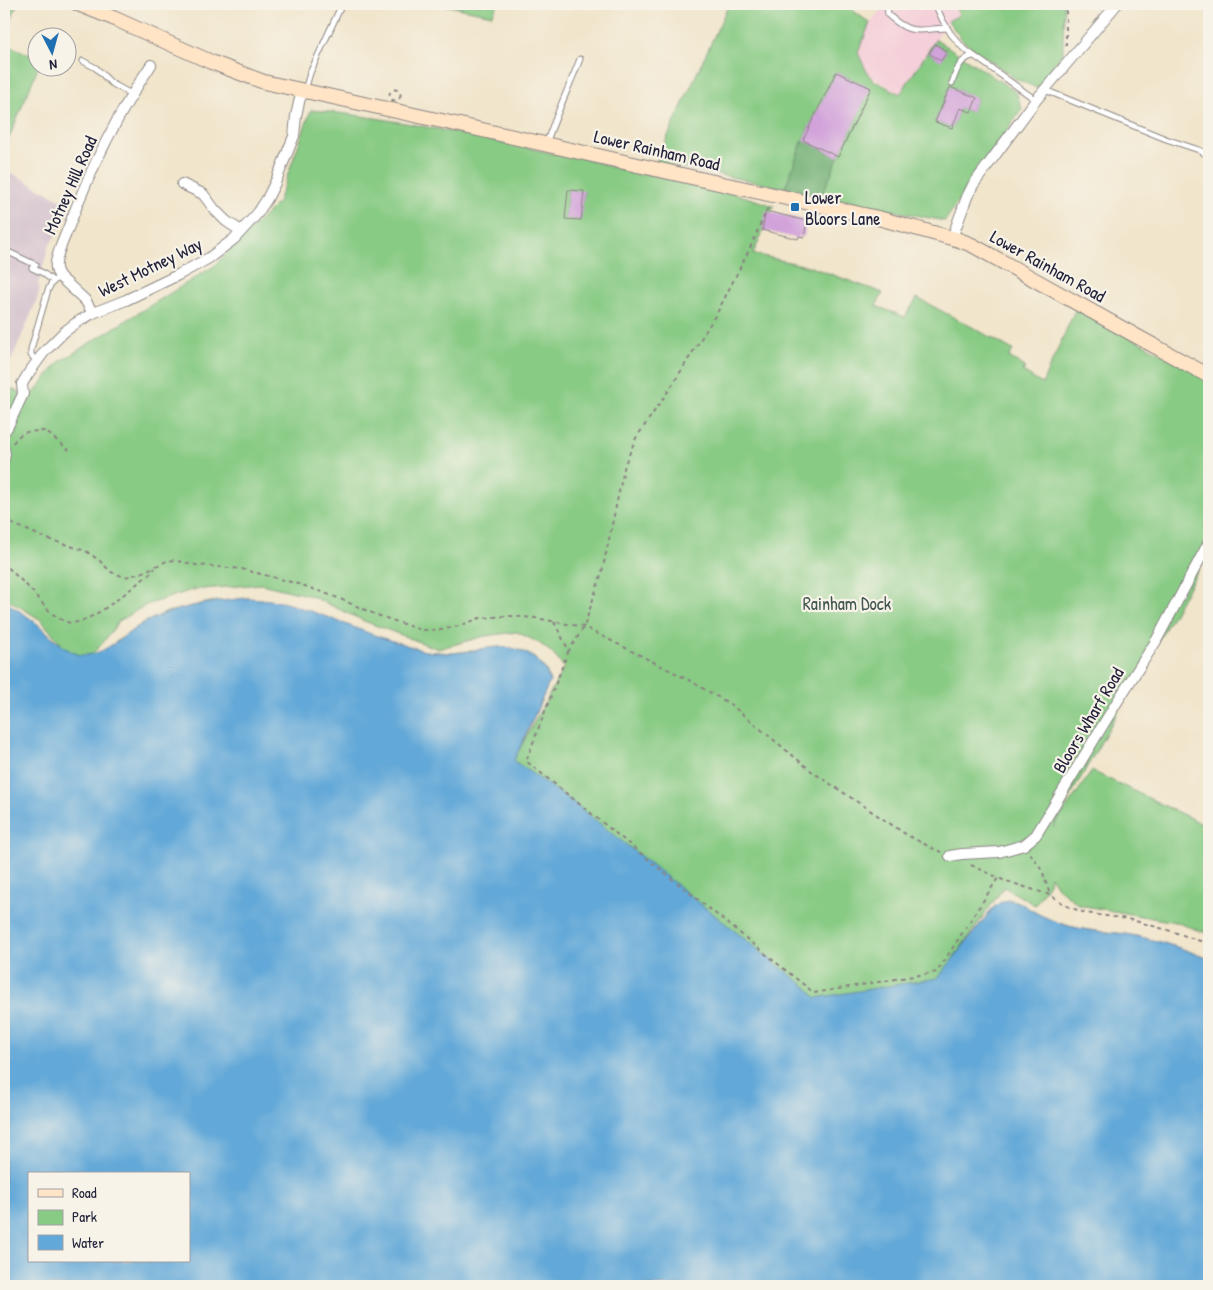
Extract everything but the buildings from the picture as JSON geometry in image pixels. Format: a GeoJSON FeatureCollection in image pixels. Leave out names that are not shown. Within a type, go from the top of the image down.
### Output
{"type":"FeatureCollection","features":[{"type":"Feature","properties":{"kind":"main road","name":"Lower Rainham Road"},"geometry":{"type":"LineString","coordinates":[[78,4],[121,21],[211,62],[264,82],[878,218],[952,238],[972,245],[1209,376]]}},
{"type":"Feature","properties":{"kind":"street"},"geometry":{"type":"LineString","coordinates":[[952,238],[969,192],[1036,100],[1117,4]]}},
{"type":"Feature","properties":{"kind":"street","name":"Motney Hill Road"},"geometry":{"type":"LineString","coordinates":[[56,279],[56,262],[75,210],[98,157],[131,94],[151,65]]}},
{"type":"Feature","properties":{"kind":"street","name":"West Motney Way"},"geometry":{"type":"LineString","coordinates":[[4,432],[23,394],[22,384],[28,374],[37,360],[64,332],[93,313],[126,300],[209,258],[234,239],[257,214],[275,183],[294,136],[300,98],[305,91]]}},
{"type":"Feature","properties":{"kind":"street"},"geometry":{"type":"LineString","coordinates":[[182,184],[203,194],[226,221],[241,231]]}},
{"type":"Feature","properties":{"kind":"street"},"geometry":{"type":"LineString","coordinates":[[56,279],[63,281],[85,300],[93,313]]}},
{"type":"Feature","properties":{"kind":"street","name":"Bloors Wharf Road"},"geometry":{"type":"LineString","coordinates":[[1024,845],[1036,835],[1156,641],[1209,542]]}},
{"type":"Feature","properties":{"kind":"street"},"geometry":{"type":"LineString","coordinates":[[950,856],[999,852],[1024,845]]}},
{"type":"Feature","properties":{"kind":"lane"},"geometry":{"type":"LineString","coordinates":[[305,91],[310,73],[342,4]]}},
{"type":"Feature","properties":{"kind":"lane"},"geometry":{"type":"LineString","coordinates":[[886,4],[888,15],[909,29],[920,31],[947,28]]}},
{"type":"Feature","properties":{"kind":"lane"},"geometry":{"type":"LineString","coordinates":[[935,4],[947,28],[963,48],[1036,100]]}},
{"type":"Feature","properties":{"kind":"lane"},"geometry":{"type":"LineString","coordinates":[[952,83],[962,60],[973,56]]}},
{"type":"Feature","properties":{"kind":"lane"},"geometry":{"type":"LineString","coordinates":[[546,144],[556,114],[568,91],[580,59]]}},
{"type":"Feature","properties":{"kind":"lane"},"geometry":{"type":"LineString","coordinates":[[83,60],[96,68],[111,82],[131,94]]}},
{"type":"Feature","properties":{"kind":"lane"},"geometry":{"type":"LineString","coordinates":[[1044,90],[1166,139],[1199,150],[1209,156]]}},
{"type":"Feature","properties":{"kind":"lane"},"geometry":{"type":"LineString","coordinates":[[4,250],[36,265],[32,268],[56,279],[48,290],[31,349],[31,356],[37,360]]}},
{"type":"Feature","properties":{"kind":"lane"},"geometry":{"type":"LineString","coordinates":[[4,443],[8,451],[4,464]]}},
{"type":"Feature","properties":{"kind":"path"},"geometry":{"type":"LineString","coordinates":[[1066,4],[1066,64]]}},
{"type":"Feature","properties":{"kind":"path"},"geometry":{"type":"LineString","coordinates":[[393,90],[398,90],[401,94],[396,101],[390,97],[393,90]]}},
{"type":"Feature","properties":{"kind":"path"},"geometry":{"type":"LineString","coordinates":[[772,195],[750,248],[718,311],[632,447],[625,464],[602,572],[584,627],[568,652],[526,761],[814,993],[937,972],[998,878]]}},
{"type":"Feature","properties":{"kind":"path"},"geometry":{"type":"LineString","coordinates":[[8,451],[17,437],[24,432],[45,431],[69,450]]}},
{"type":"Feature","properties":{"kind":"path"},"geometry":{"type":"LineString","coordinates":[[4,520],[45,538],[86,551],[111,572],[125,577],[141,573],[169,560],[196,565],[242,569],[302,585],[420,630],[440,630],[459,626],[480,618],[510,616],[535,618],[584,627],[687,679],[730,704],[814,773],[907,835],[930,847],[998,878],[1050,895],[1067,906],[1085,913],[1128,919],[1209,944]]}},
{"type":"Feature","properties":{"kind":"path"},"geometry":{"type":"LineString","coordinates":[[4,562],[46,609],[65,622],[73,624],[83,622],[96,615],[151,573],[157,566]]}},
{"type":"Feature","properties":{"kind":"path"},"geometry":{"type":"LineString","coordinates":[[554,622],[568,652]]}},
{"type":"Feature","properties":{"kind":"path"},"geometry":{"type":"LineString","coordinates":[[1024,845],[1043,873],[1050,895]]}},
{"type":"Feature","properties":{"kind":"shaded area"},"geometry":{"type":"Polygon","coordinates":[[[886,4],[954,4],[959,16],[948,21],[900,94],[868,74],[858,53],[870,23],[886,4]]]}},
{"type":"Feature","properties":{"kind":"shaded area"},"geometry":{"type":"Polygon","coordinates":[[[4,169],[72,206],[48,248],[38,285],[40,289],[37,300],[4,377],[4,169]]]}},
{"type":"Feature","properties":{"kind":"green space"},"geometry":{"type":"Polygon","coordinates":[[[4,4],[17,4],[4,40],[4,4]]]}},
{"type":"Feature","properties":{"kind":"green space"},"geometry":{"type":"Polygon","coordinates":[[[439,4],[498,4],[492,15],[439,4]]]}},
{"type":"Feature","properties":{"kind":"green space"},"geometry":{"type":"Polygon","coordinates":[[[729,4],[844,4],[870,23],[858,53],[873,80],[900,94],[936,39],[1016,92],[1022,109],[945,221],[821,197],[870,88],[836,72],[803,140],[785,188],[656,162],[729,4]],[[935,44],[929,53],[941,60],[947,51],[935,44]],[[950,87],[935,122],[952,128],[960,108],[971,112],[977,98],[950,87]]]}},
{"type":"Feature","properties":{"kind":"green space"},"geometry":{"type":"Polygon","coordinates":[[[954,4],[1064,4],[1063,53],[1037,88],[1016,79],[964,42],[948,21],[959,15],[954,4]]]}},
{"type":"Feature","properties":{"kind":"green space"},"geometry":{"type":"Polygon","coordinates":[[[4,43],[28,54],[28,78],[34,78],[4,150],[4,43]]]}},
{"type":"Feature","properties":{"kind":"green space","name":"Rainham Dock"},"geometry":{"type":"Polygon","coordinates":[[[311,110],[407,123],[565,156],[572,154],[611,167],[718,188],[774,206],[753,254],[811,267],[883,293],[876,306],[905,317],[917,298],[1013,350],[1009,357],[1025,367],[1023,372],[1042,384],[1076,308],[1209,379],[1209,551],[1053,827],[1092,771],[1209,827],[1209,934],[1175,922],[1079,905],[1057,887],[1050,876],[1049,883],[1035,905],[1004,887],[954,957],[993,908],[1004,901],[1013,900],[1045,917],[1076,928],[1147,938],[1209,959],[1209,1286],[413,1240],[4,1286],[4,601],[62,645],[41,620],[4,597],[4,385],[18,392],[33,394],[59,362],[214,266],[278,202],[311,110]],[[568,190],[565,218],[581,220],[584,192],[568,190]],[[261,584],[192,590],[146,605],[119,621],[92,654],[103,651],[143,623],[167,612],[210,602],[247,598],[291,605],[384,639],[425,651],[452,653],[500,647],[511,648],[532,656],[547,672],[550,681],[518,752],[564,667],[551,652],[539,643],[517,632],[485,636],[438,649],[364,621],[311,596],[261,584]]]}},
{"type":"Feature","properties":{"kind":"green space"},"geometry":{"type":"Polygon","coordinates":[[[803,140],[838,157],[821,197],[785,188],[803,140]]]}},
{"type":"Feature","properties":{"kind":"water"},"geometry":{"type":"Polygon","coordinates":[[[247,598],[269,600],[286,603],[320,614],[375,635],[425,651],[457,653],[500,647],[517,649],[531,656],[542,667],[550,681],[514,761],[570,800],[808,988],[816,998],[938,978],[993,908],[1008,900],[1018,902],[1045,917],[1076,928],[1147,938],[1209,959],[1209,1286],[4,1286],[4,601],[31,619],[66,648],[77,654],[86,655],[104,650],[137,627],[156,617],[207,603],[247,598]]]}},
{"type":"Feature","properties":{"kind":"place","name":"Lower Bloors Lane"},"geometry":{"type":"Point","coordinates":[795,207]}}]}
